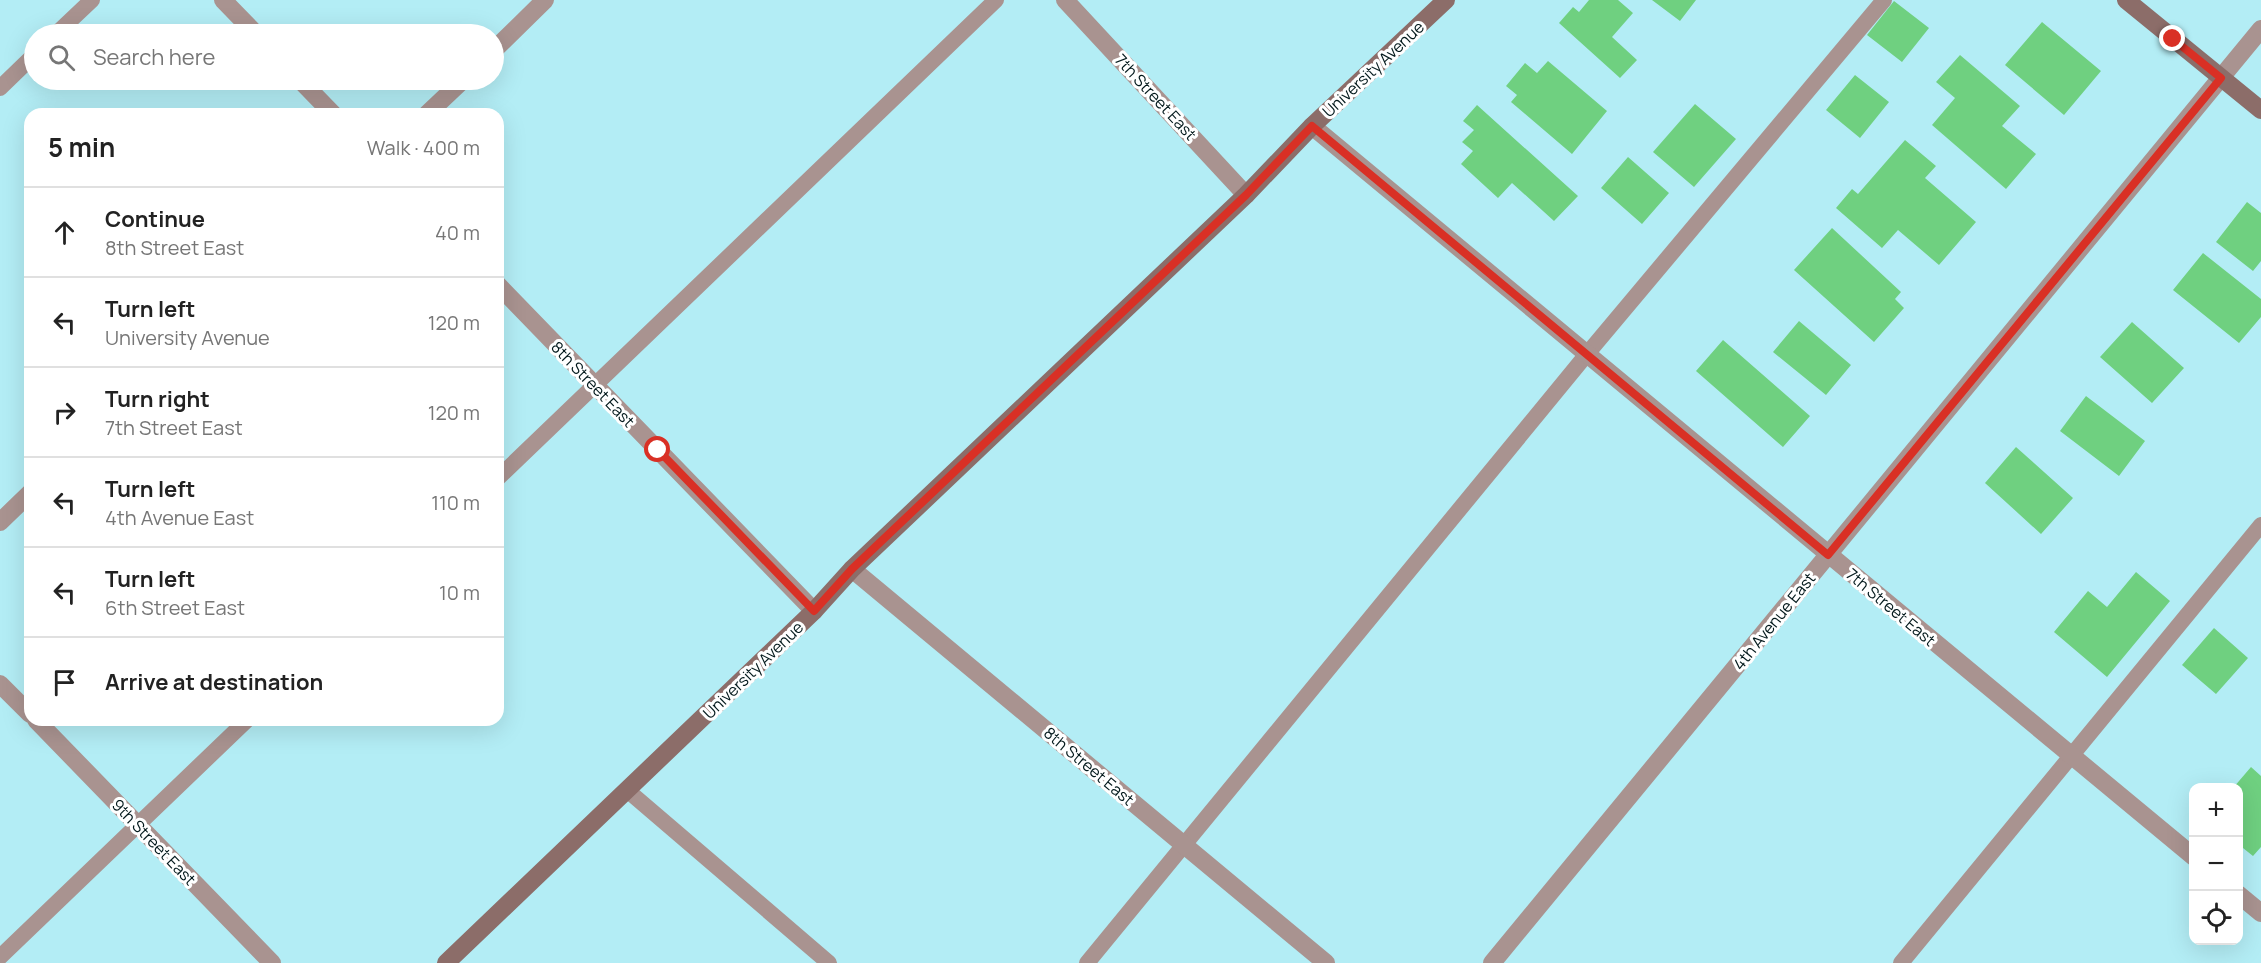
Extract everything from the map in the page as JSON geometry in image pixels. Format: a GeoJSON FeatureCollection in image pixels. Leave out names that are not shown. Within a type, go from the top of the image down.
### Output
{"type":"FeatureCollection","features":[{"type":"Feature","properties":{"kind":"street"},"geometry":{"type":"LineString","coordinates":[[223,0],[246,24]]}},
{"type":"Feature","properties":{"kind":"street"},"geometry":{"type":"LineString","coordinates":[[504,40],[545,0]]}},
{"type":"Feature","properties":{"kind":"street","name":"7th Street East"},"geometry":{"type":"LineString","coordinates":[[1065,0],[1246,195]]}},
{"type":"Feature","properties":{"kind":"street","name":"University Avenue"},"geometry":{"type":"LineString","coordinates":[[446,963],[814,611],[852,569],[1246,195],[1312,126],[1446,0]]}},
{"type":"Feature","properties":{"kind":"street"},"geometry":{"type":"LineString","coordinates":[[2126,0],[2261,110]]}},
{"type":"Feature","properties":{"kind":"street","name":"4th Avenue East"},"geometry":{"type":"LineString","coordinates":[[1492,963],[2261,29]]}},
{"type":"Feature","properties":{"kind":"street"},"geometry":{"type":"LineString","coordinates":[[310,90],[327,108]]}},
{"type":"Feature","properties":{"kind":"street"},"geometry":{"type":"LineString","coordinates":[[433,108],[452,90]]}},
{"type":"Feature","properties":{"kind":"street","name":"7th Street East"},"geometry":{"type":"LineString","coordinates":[[1312,126],[2189,854]]}},
{"type":"Feature","properties":{"kind":"street","name":"8th Street East"},"geometry":{"type":"LineString","coordinates":[[504,291],[814,611]]}},
{"type":"Feature","properties":{"kind":"street"},"geometry":{"type":"LineString","coordinates":[[0,522],[24,499]]}},
{"type":"Feature","properties":{"kind":"street","name":"8th Street East"},"geometry":{"type":"LineString","coordinates":[[852,569],[1326,963]]}},
{"type":"Feature","properties":{"kind":"street"},"geometry":{"type":"LineString","coordinates":[[0,684],[24,708]]}},
{"type":"Feature","properties":{"kind":"street","name":"9th Street East"},"geometry":{"type":"LineString","coordinates":[[42,726],[272,963]]}},
{"type":"Feature","properties":{"kind":"street"},"geometry":{"type":"LineString","coordinates":[[2243,898],[2261,913]]}},
{"type":"Feature","properties":{"kind":"lane"},"geometry":{"type":"LineString","coordinates":[[67,24],[93,0]]}},
{"type":"Feature","properties":{"kind":"lane"},"geometry":{"type":"LineString","coordinates":[[504,472],[996,0]]}},
{"type":"Feature","properties":{"kind":"lane"},"geometry":{"type":"LineString","coordinates":[[1087,963],[1587,354],[1884,0]]}},
{"type":"Feature","properties":{"kind":"lane"},"geometry":{"type":"LineString","coordinates":[[0,88],[24,65]]}},
{"type":"Feature","properties":{"kind":"lane"},"geometry":{"type":"LineString","coordinates":[[1901,963],[2261,525]]}},
{"type":"Feature","properties":{"kind":"lane"},"geometry":{"type":"LineString","coordinates":[[0,957],[241,726]]}},
{"type":"Feature","properties":{"kind":"lane"},"geometry":{"type":"LineString","coordinates":[[627,790],[829,963]]}},
{"type":"Feature","properties":{"kind":"building"},"geometry":{"type":"Polygon","coordinates":[[[1589,0],[1618,0],[1633,13],[1612,37],[1637,60],[1620,78],[1559,23],[1573,7],[1579,12],[1589,0]]]}},
{"type":"Feature","properties":{"kind":"building"},"geometry":{"type":"Polygon","coordinates":[[[1652,0],[1696,0],[1680,21],[1652,0]]]}},
{"type":"Feature","properties":{"kind":"building"},"geometry":{"type":"Polygon","coordinates":[[[1894,1],[1929,28],[1902,62],[1867,35],[1894,1]]]}},
{"type":"Feature","properties":{"kind":"building"},"geometry":{"type":"Polygon","coordinates":[[[2042,22],[2101,71],[2064,115],[2005,65],[2042,22]]]}},
{"type":"Feature","properties":{"kind":"building"},"geometry":{"type":"Polygon","coordinates":[[[1960,55],[2020,106],[2002,126],[2036,154],[2006,189],[1932,125],[1955,98],[1936,82],[1960,55]]]}},
{"type":"Feature","properties":{"kind":"building"},"geometry":{"type":"Polygon","coordinates":[[[1548,61],[1607,111],[1572,154],[1511,102],[1517,95],[1506,86],[1525,63],[1537,73],[1548,61]]]}},
{"type":"Feature","properties":{"kind":"building"},"geometry":{"type":"Polygon","coordinates":[[[1855,75],[1889,102],[1860,138],[1826,110],[1855,75]]]}},
{"type":"Feature","properties":{"kind":"building"},"geometry":{"type":"Polygon","coordinates":[[[1695,104],[1736,139],[1694,187],[1653,152],[1695,104]]]}},
{"type":"Feature","properties":{"kind":"building"},"geometry":{"type":"Polygon","coordinates":[[[1477,105],[1578,196],[1554,221],[1512,183],[1498,198],[1461,164],[1473,151],[1462,142],[1474,130],[1463,121],[1477,105]]]}},
{"type":"Feature","properties":{"kind":"building"},"geometry":{"type":"Polygon","coordinates":[[[1905,140],[1936,166],[1925,178],[1976,222],[1939,265],[1898,230],[1882,248],[1836,208],[1852,189],[1858,194],[1905,140]]]}},
{"type":"Feature","properties":{"kind":"building"},"geometry":{"type":"Polygon","coordinates":[[[1628,157],[1669,193],[1642,224],[1601,188],[1628,157]]]}},
{"type":"Feature","properties":{"kind":"building"},"geometry":{"type":"Polygon","coordinates":[[[2247,202],[2261,213],[2261,261],[2253,271],[2216,242],[2247,202]]]}},
{"type":"Feature","properties":{"kind":"building"},"geometry":{"type":"Polygon","coordinates":[[[1832,228],[1901,292],[1895,299],[1904,308],[1874,342],[1794,270],[1832,228]]]}},
{"type":"Feature","properties":{"kind":"building"},"geometry":{"type":"Polygon","coordinates":[[[2203,253],[2261,299],[2261,317],[2239,343],[2173,290],[2203,253]]]}},
{"type":"Feature","properties":{"kind":"building"},"geometry":{"type":"Polygon","coordinates":[[[1799,321],[1851,365],[1826,395],[1773,352],[1799,321]]]}},
{"type":"Feature","properties":{"kind":"building"},"geometry":{"type":"Polygon","coordinates":[[[2132,322],[2184,368],[2152,403],[2100,357],[2132,322]]]}},
{"type":"Feature","properties":{"kind":"building"},"geometry":{"type":"Polygon","coordinates":[[[1723,340],[1810,416],[1783,447],[1696,371],[1723,340]]]}},
{"type":"Feature","properties":{"kind":"building"},"geometry":{"type":"Polygon","coordinates":[[[2086,396],[2145,441],[2119,476],[2060,431],[2086,396]]]}},
{"type":"Feature","properties":{"kind":"building"},"geometry":{"type":"Polygon","coordinates":[[[2016,447],[2073,498],[2041,534],[1985,483],[2016,447]]]}},
{"type":"Feature","properties":{"kind":"building"},"geometry":{"type":"Polygon","coordinates":[[[2136,572],[2170,601],[2107,677],[2054,632],[2088,591],[2107,607],[2136,572]]]}},
{"type":"Feature","properties":{"kind":"building"},"geometry":{"type":"Polygon","coordinates":[[[2214,628],[2248,658],[2216,694],[2182,665],[2214,628]]]}},
{"type":"Feature","properties":{"kind":"building"},"geometry":{"type":"Polygon","coordinates":[[[2251,767],[2261,776],[2261,847],[2253,856],[2243,848],[2243,783],[2237,783],[2251,767]]]}},
{"type":"Feature","properties":{"kind":"route"},"geometry":{"type":"LineString","coordinates":[[658,450],[814,611],[852,569],[1246,195],[1312,126],[1828,555],[2221,78],[2173,39]]}}]}
